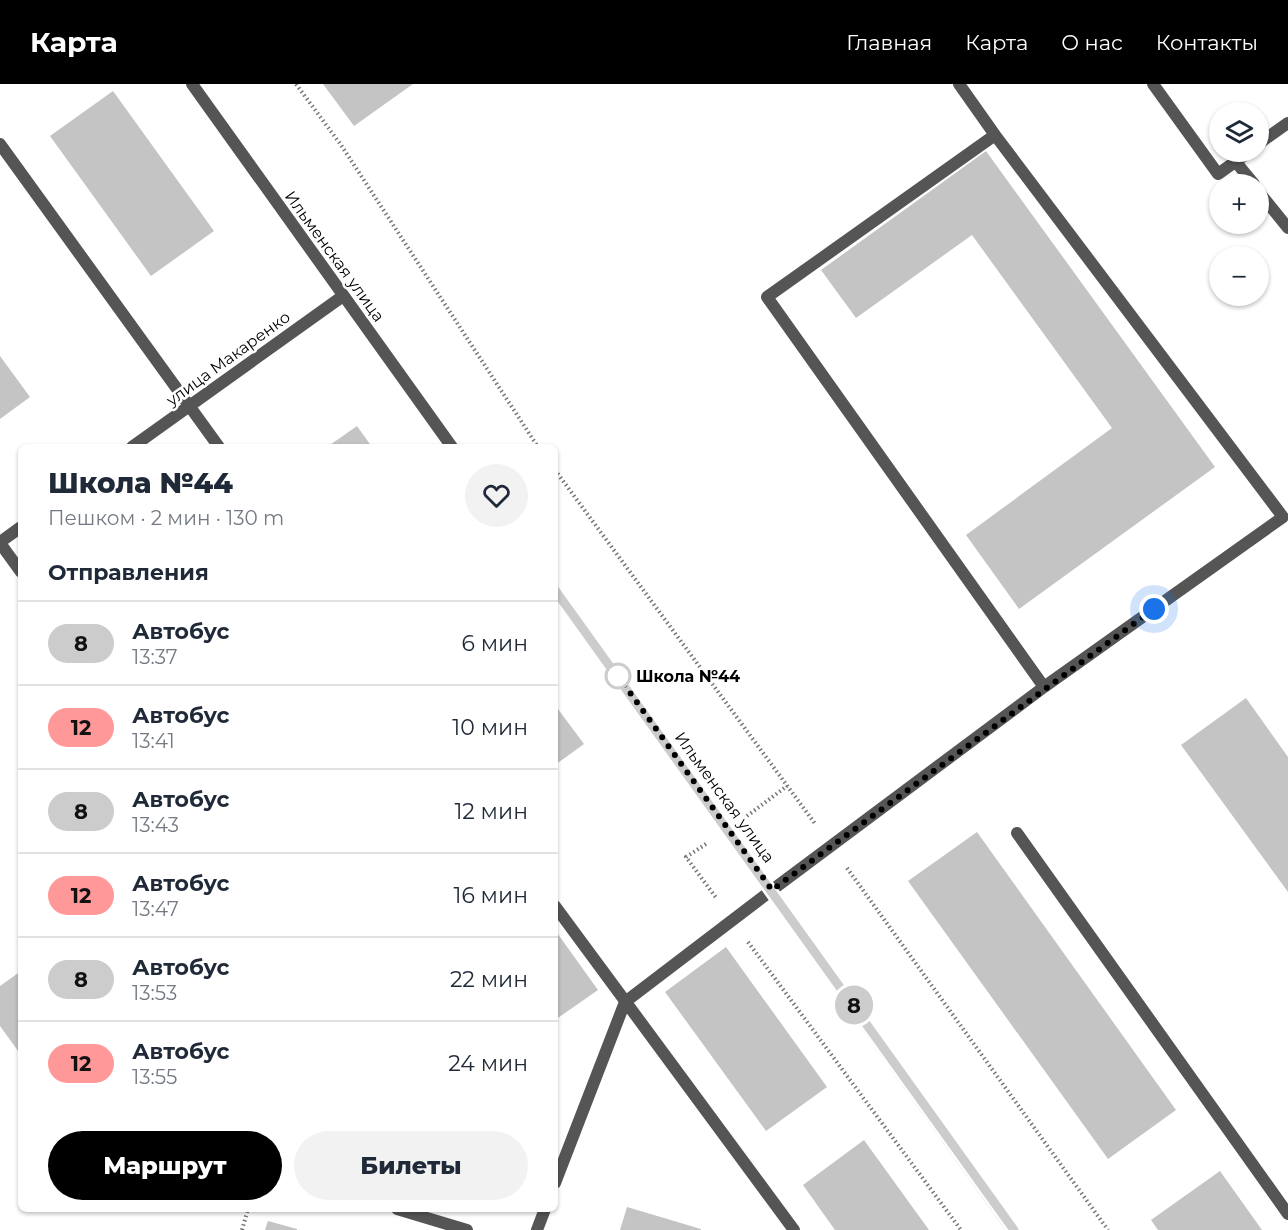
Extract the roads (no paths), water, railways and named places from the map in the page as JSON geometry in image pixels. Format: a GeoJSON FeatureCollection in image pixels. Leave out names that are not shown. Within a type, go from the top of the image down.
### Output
{"type":"FeatureCollection","features":[{"type":"Feature","properties":{"kind":"street","name":"Ильменская улица"},"geometry":{"type":"LineString","coordinates":[[192,84],[450,444]]}},
{"type":"Feature","properties":{"kind":"street"},"geometry":{"type":"LineString","coordinates":[[558,1175],[625,1002],[1044,687],[1283,517],[959,84]]}},
{"type":"Feature","properties":{"kind":"street"},"geometry":{"type":"LineString","coordinates":[[1154,84],[1209,161]]}},
{"type":"Feature","properties":{"kind":"street"},"geometry":{"type":"LineString","coordinates":[[1269,136],[1288,123]]}},
{"type":"Feature","properties":{"kind":"street"},"geometry":{"type":"LineString","coordinates":[[995,135],[767,297],[1044,687]]}},
{"type":"Feature","properties":{"kind":"street"},"geometry":{"type":"LineString","coordinates":[[0,144],[217,444]]}},
{"type":"Feature","properties":{"kind":"street"},"geometry":{"type":"LineString","coordinates":[[1209,162],[1218,174],[1234,162]]}},
{"type":"Feature","properties":{"kind":"street"},"geometry":{"type":"LineString","coordinates":[[1236,162],[1246,174]]}},
{"type":"Feature","properties":{"kind":"street"},"geometry":{"type":"LineString","coordinates":[[1269,205],[1288,228]]}},
{"type":"Feature","properties":{"kind":"street","name":"улица Макаренко"},"geometry":{"type":"LineString","coordinates":[[136,444],[343,296]]}},
{"type":"Feature","properties":{"kind":"street"},"geometry":{"type":"LineString","coordinates":[[18,528],[0,542],[18,568]]}},
{"type":"Feature","properties":{"kind":"street","name":"Ильменская улица"},"geometry":{"type":"LineString","coordinates":[[558,594],[1014,1230]]}},
{"type":"Feature","properties":{"kind":"street"},"geometry":{"type":"LineString","coordinates":[[1017,833],[1288,1214]]}},
{"type":"Feature","properties":{"kind":"street"},"geometry":{"type":"LineString","coordinates":[[558,910],[794,1230]]}},
{"type":"Feature","properties":{"kind":"street"},"geometry":{"type":"LineString","coordinates":[[407,1212],[467,1230]]}},
{"type":"Feature","properties":{"kind":"street"},"geometry":{"type":"LineString","coordinates":[[537,1230],[544,1212]]}},
{"type":"Feature","properties":{"kind":"place","name":"Школа №44"},"geometry":{"type":"Point","coordinates":[618,676]}}]}
